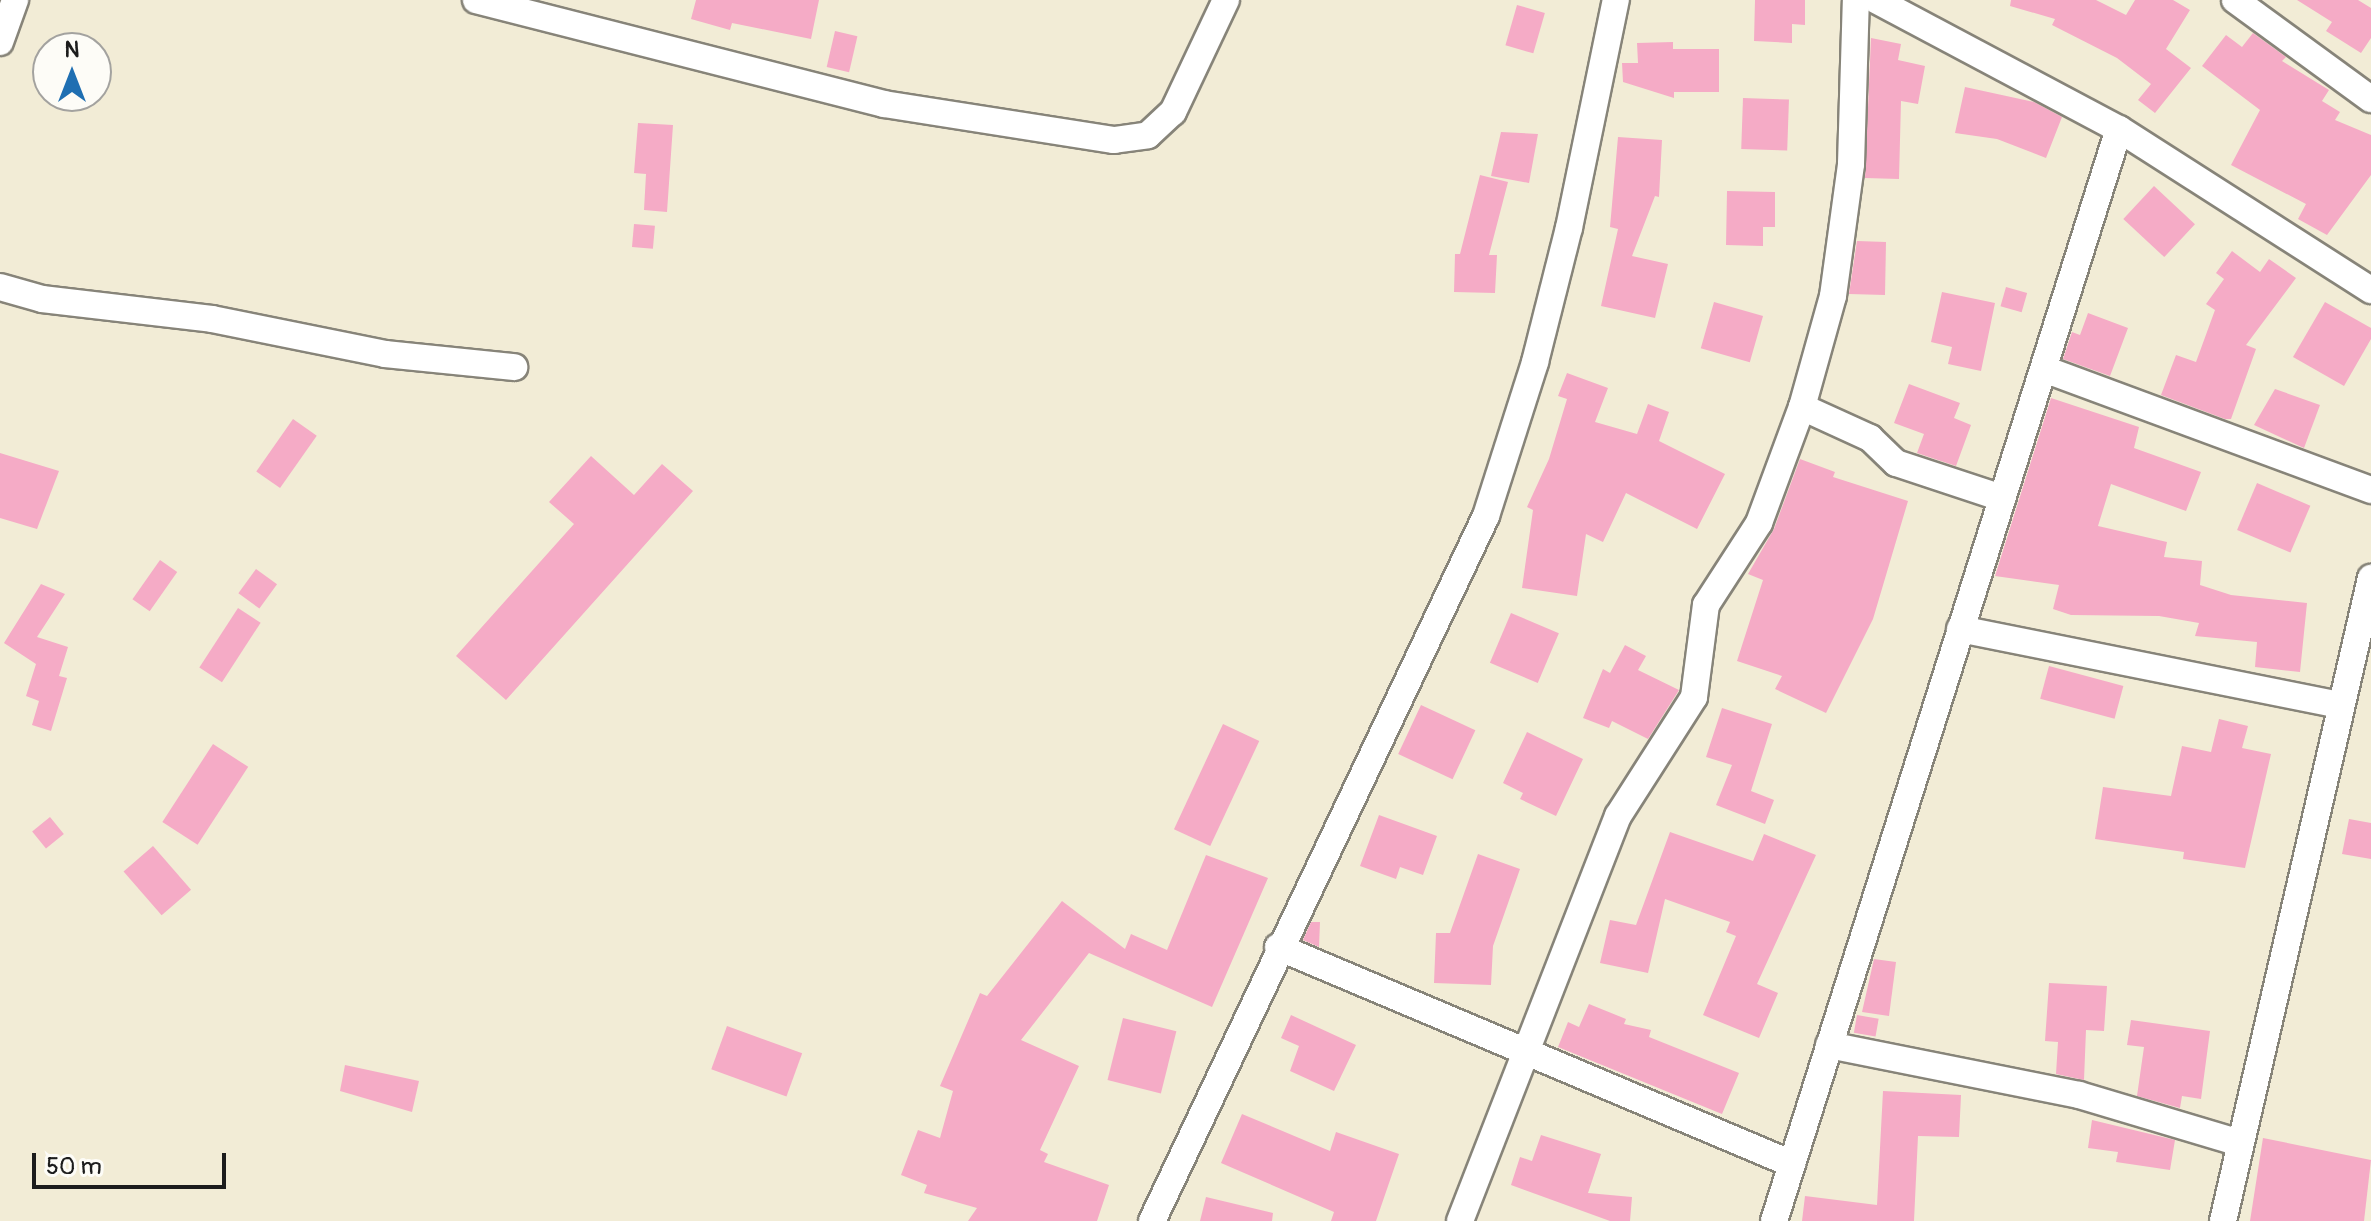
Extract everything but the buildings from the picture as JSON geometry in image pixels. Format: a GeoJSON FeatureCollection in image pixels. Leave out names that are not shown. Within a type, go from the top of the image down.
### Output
{"type":"FeatureCollection","features":[{"type":"Feature","properties":{"kind":"street"},"geometry":{"type":"LineString","coordinates":[[0,42],[15,0]]}},
{"type":"Feature","properties":{"kind":"street"},"geometry":{"type":"LineString","coordinates":[[476,0],[884,104],[1114,140],[1148,135],[1173,112],[1226,0]]}},
{"type":"Feature","properties":{"kind":"street"},"geometry":{"type":"LineString","coordinates":[[1152,1221],[1278,947],[1486,516],[1535,362],[1569,228],[1616,0]]}},
{"type":"Feature","properties":{"kind":"street"},"geometry":{"type":"LineString","coordinates":[[1460,1221],[1618,816],[1694,697],[1706,605],[1759,523],[1802,407],[1833,296],[1851,164],[1856,0]]}},
{"type":"Feature","properties":{"kind":"street"},"geometry":{"type":"LineString","coordinates":[[1876,0],[2119,129],[2371,290]]}},
{"type":"Feature","properties":{"kind":"street"},"geometry":{"type":"LineString","coordinates":[[2235,0],[2371,99]]}},
{"type":"Feature","properties":{"kind":"street"},"geometry":{"type":"LineString","coordinates":[[1774,1221],[2119,129]]}},
{"type":"Feature","properties":{"kind":"street"},"geometry":{"type":"LineString","coordinates":[[0,287],[42,299],[212,319],[385,354],[514,367]]}},
{"type":"Feature","properties":{"kind":"street"},"geometry":{"type":"LineString","coordinates":[[2044,369],[2371,490]]}},
{"type":"Feature","properties":{"kind":"street"},"geometry":{"type":"LineString","coordinates":[[1802,407],[1870,438],[1896,463],[2002,498]]}},
{"type":"Feature","properties":{"kind":"street"},"geometry":{"type":"LineString","coordinates":[[2223,1221],[2339,705],[2371,578]]}},
{"type":"Feature","properties":{"kind":"street"},"geometry":{"type":"LineString","coordinates":[[1960,629],[2339,705]]}},
{"type":"Feature","properties":{"kind":"street"},"geometry":{"type":"LineString","coordinates":[[1278,947],[1792,1164]]}},
{"type":"Feature","properties":{"kind":"street"},"geometry":{"type":"LineString","coordinates":[[1829,1045],[2079,1095],[2240,1143]]}}]}
